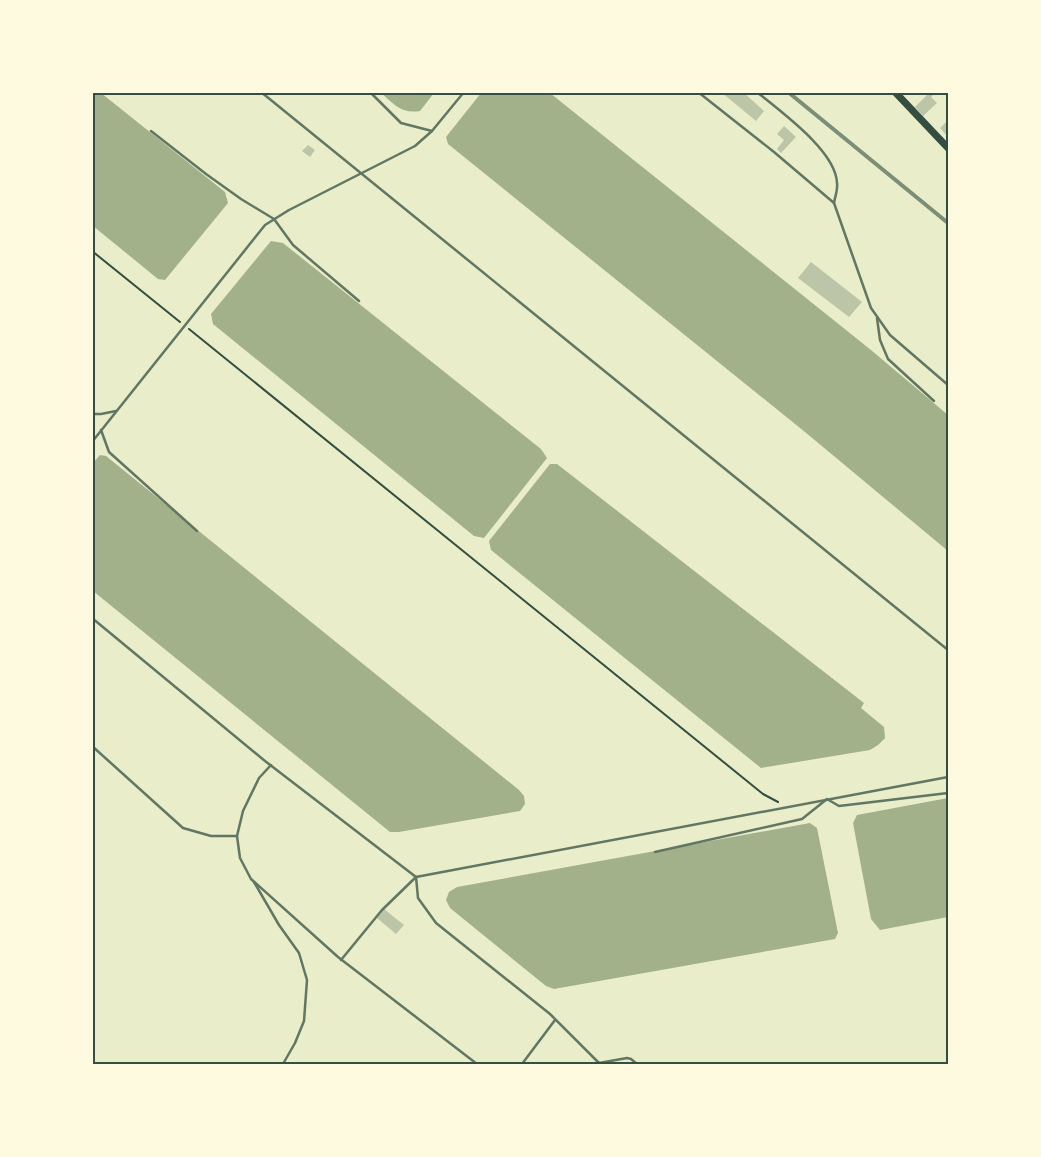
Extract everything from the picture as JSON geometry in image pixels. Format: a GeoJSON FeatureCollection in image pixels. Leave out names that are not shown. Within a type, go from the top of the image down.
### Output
{"type":"FeatureCollection","features":[{"type":"Feature","properties":{"kind":"main road"},"geometry":{"type":"LineString","coordinates":[[895,92],[948,148]]}},
{"type":"Feature","properties":{"kind":"lane"},"geometry":{"type":"LineString","coordinates":[[261,92],[948,650]]}},
{"type":"Feature","properties":{"kind":"lane"},"geometry":{"type":"LineString","coordinates":[[370,92],[402,123],[432,131]]}},
{"type":"Feature","properties":{"kind":"lane"},"geometry":{"type":"LineString","coordinates":[[92,442],[264,226],[274,219],[415,146],[432,131],[464,92]]}},
{"type":"Feature","properties":{"kind":"lane"},"geometry":{"type":"LineString","coordinates":[[698,92],[774,152],[834,203],[871,308],[890,335],[948,384]]}},
{"type":"Feature","properties":{"kind":"lane"},"geometry":{"type":"LineString","coordinates":[[757,92],[807,134],[832,163],[838,183],[834,203]]}},
{"type":"Feature","properties":{"kind":"lane"},"geometry":{"type":"LineString","coordinates":[[151,131],[206,174],[241,199],[274,219],[293,245],[359,301]]}},
{"type":"Feature","properties":{"kind":"lane"},"geometry":{"type":"LineString","coordinates":[[877,316],[880,340],[888,359],[934,400]]}},
{"type":"Feature","properties":{"kind":"lane"},"geometry":{"type":"LineString","coordinates":[[92,414],[118,410]]}},
{"type":"Feature","properties":{"kind":"lane"},"geometry":{"type":"LineString","coordinates":[[101,430],[109,452],[197,531]]}},
{"type":"Feature","properties":{"kind":"lane"},"geometry":{"type":"LineString","coordinates":[[92,618],[270,766],[416,877],[418,898],[436,923],[556,1020],[600,1064]]}},
{"type":"Feature","properties":{"kind":"lane"},"geometry":{"type":"LineString","coordinates":[[92,746],[183,828],[211,836],[237,836]]}},
{"type":"Feature","properties":{"kind":"lane"},"geometry":{"type":"LineString","coordinates":[[270,766],[260,778],[243,811],[237,836],[240,858],[279,925],[299,954],[307,980],[304,1022],[283,1064]]}},
{"type":"Feature","properties":{"kind":"lane"},"geometry":{"type":"LineString","coordinates":[[341,960],[382,910],[416,877],[948,777]]}},
{"type":"Feature","properties":{"kind":"lane"},"geometry":{"type":"LineString","coordinates":[[827,799],[839,806],[948,793]]}},
{"type":"Feature","properties":{"kind":"lane"},"geometry":{"type":"LineString","coordinates":[[655,852],[802,819],[827,799]]}},
{"type":"Feature","properties":{"kind":"lane"},"geometry":{"type":"LineString","coordinates":[[252,878],[341,960],[477,1064]]}},
{"type":"Feature","properties":{"kind":"lane"},"geometry":{"type":"LineString","coordinates":[[522,1064],[556,1020]]}},
{"type":"Feature","properties":{"kind":"lane"},"geometry":{"type":"LineString","coordinates":[[576,1064],[600,1064],[627,1058],[637,1064]]}},
{"type":"Feature","properties":{"kind":"path"},"geometry":{"type":"LineString","coordinates":[[92,252],[763,794],[786,807]]}},
{"type":"Feature","properties":{"kind":"shaded area"},"geometry":{"type":"Polygon","coordinates":[[[92,93],[101,93],[225,192],[228,203],[165,280],[158,279],[93,226],[92,93]]]}},
{"type":"Feature","properties":{"kind":"shaded area"},"geometry":{"type":"Polygon","coordinates":[[[381,93],[434,93],[420,111],[413,112],[403,110],[381,93]]]}},
{"type":"Feature","properties":{"kind":"shaded area"},"geometry":{"type":"Polygon","coordinates":[[[481,93],[550,93],[871,350],[948,415],[948,551],[805,432],[448,144],[446,137],[481,93]]]}},
{"type":"Feature","properties":{"kind":"shaded area"},"geometry":{"type":"Polygon","coordinates":[[[271,241],[283,243],[541,449],[547,458],[484,538],[474,536],[213,324],[211,314],[271,241]]]}},
{"type":"Feature","properties":{"kind":"shaded area"},"geometry":{"type":"Polygon","coordinates":[[[100,455],[106,456],[519,790],[524,796],[525,804],[520,811],[390,832],[93,591],[92,464],[100,455]]]}},
{"type":"Feature","properties":{"kind":"shaded area"},"geometry":{"type":"Polygon","coordinates":[[[550,464],[557,464],[864,703],[861,708],[884,727],[885,738],[870,750],[761,768],[491,550],[489,541],[550,464]]]}},
{"type":"Feature","properties":{"kind":"shaded area"},"geometry":{"type":"Polygon","coordinates":[[[948,798],[948,917],[880,930],[871,919],[853,823],[857,815],[948,798]]]}},
{"type":"Feature","properties":{"kind":"shaded area"},"geometry":{"type":"Polygon","coordinates":[[[810,823],[817,828],[838,933],[835,939],[554,989],[546,986],[450,908],[446,900],[449,892],[457,887],[810,823]]]}},
{"type":"Feature","properties":{"kind":"building"},"geometry":{"type":"Polygon","coordinates":[[[721,92],[743,92],[764,111],[756,121],[721,92]]]}},
{"type":"Feature","properties":{"kind":"building"},"geometry":{"type":"Polygon","coordinates":[[[930,92],[936,92],[931,97],[937,103],[923,116],[915,107],[930,92]]]}},
{"type":"Feature","properties":{"kind":"building"},"geometry":{"type":"Polygon","coordinates":[[[948,120],[948,137],[940,128],[948,120]]]}},
{"type":"Feature","properties":{"kind":"building"},"geometry":{"type":"Polygon","coordinates":[[[784,126],[796,137],[781,153],[777,149],[784,140],[777,134],[784,126]]]}},
{"type":"Feature","properties":{"kind":"building"},"geometry":{"type":"Polygon","coordinates":[[[308,145],[315,150],[310,157],[302,151],[308,145]]]}},
{"type":"Feature","properties":{"kind":"building"},"geometry":{"type":"Polygon","coordinates":[[[811,262],[862,302],[849,317],[798,278],[811,262]]]}},
{"type":"Feature","properties":{"kind":"building"},"geometry":{"type":"Polygon","coordinates":[[[384,909],[404,925],[396,934],[377,918],[384,909]]]}},
{"type":"Feature","properties":{"kind":"railway"},"geometry":{"type":"LineString","coordinates":[[788,92],[948,223]]}}]}
